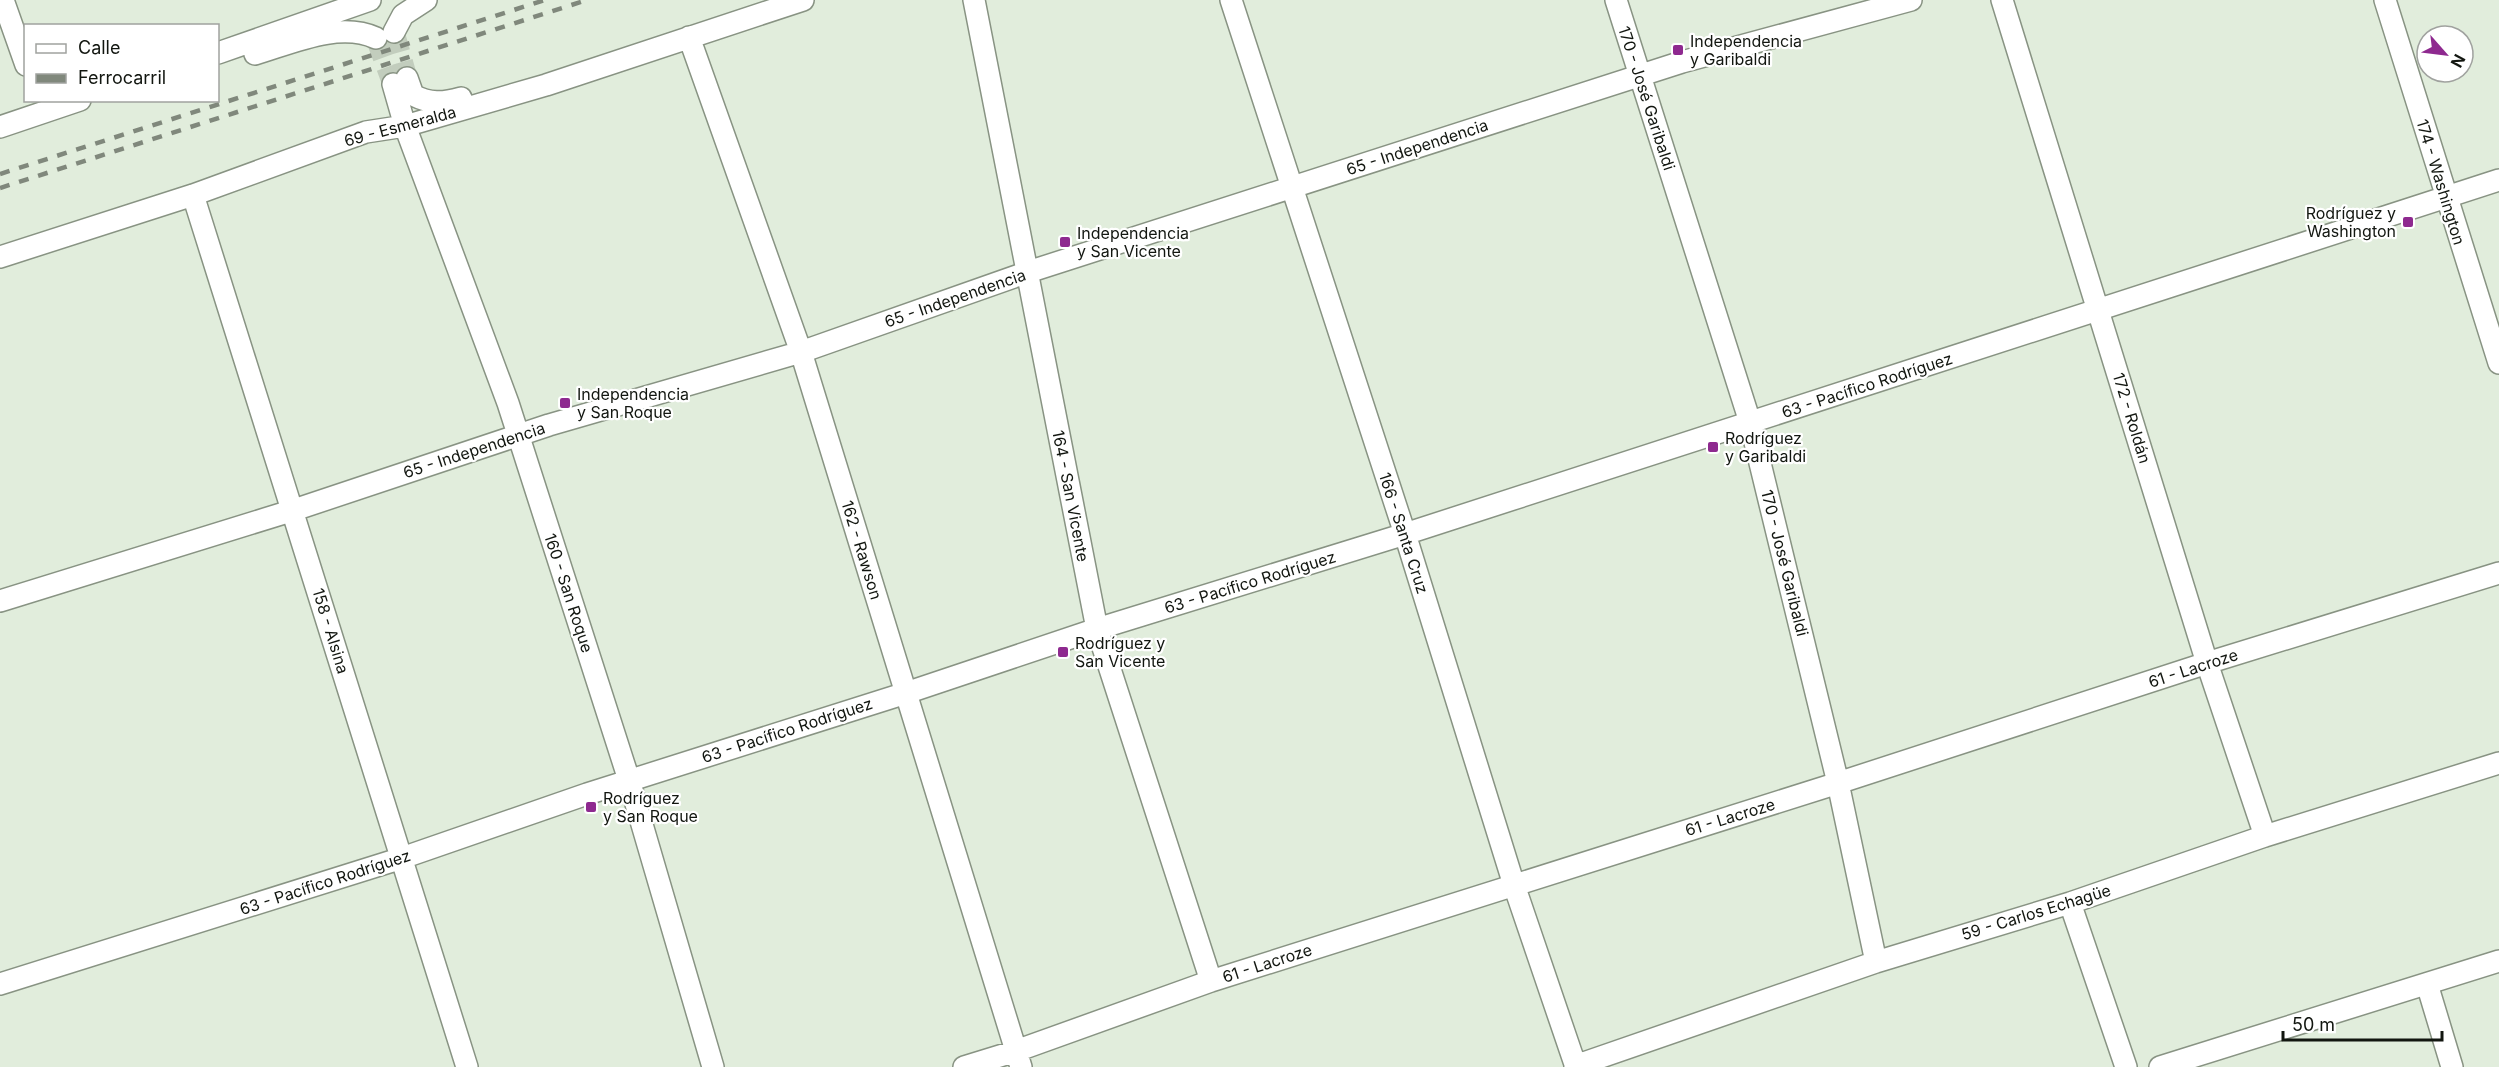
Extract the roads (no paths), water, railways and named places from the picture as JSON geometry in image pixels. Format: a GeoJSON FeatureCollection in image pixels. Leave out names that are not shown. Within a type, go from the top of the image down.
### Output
{"type":"FeatureCollection","features":[{"type":"Feature","properties":{"kind":"street"},"geometry":{"type":"LineString","coordinates":[[3,0],[24,59]]}},
{"type":"Feature","properties":{"kind":"street"},"geometry":{"type":"LineString","coordinates":[[385,35],[403,15],[426,0]]}},
{"type":"Feature","properties":{"kind":"street","name":"69 - Esmeralda"},"geometry":{"type":"LineString","coordinates":[[0,257],[193,195],[366,132],[405,126],[546,85],[802,0]]}},
{"type":"Feature","properties":{"kind":"street","name":"164 - San Vicente"},"geometry":{"type":"LineString","coordinates":[[974,0],[1097,629],[1211,981]]}},
{"type":"Feature","properties":{"kind":"street","name":"166 - Santa Cruz"},"geometry":{"type":"LineString","coordinates":[[1231,0],[1405,534],[1514,885],[1575,1067]]}},
{"type":"Feature","properties":{"kind":"street","name":"170 - José Garibaldi"},"geometry":{"type":"LineString","coordinates":[[1616,0],[1750,422],[1838,783],[1876,962]]}},
{"type":"Feature","properties":{"kind":"street","name":"65 - Independencia"},"geometry":{"type":"LineString","coordinates":[[0,601],[294,510],[518,435],[801,352],[1028,272],[1640,76],[1911,0]]}},
{"type":"Feature","properties":{"kind":"street","name":"172 - Roldán"},"geometry":{"type":"LineString","coordinates":[[2002,0],[2207,663],[2265,836]]}},
{"type":"Feature","properties":{"kind":"street","name":"174 - Washington"},"geometry":{"type":"LineString","coordinates":[[2385,0],[2499,363]]}},
{"type":"Feature","properties":{"kind":"street"},"geometry":{"type":"LineString","coordinates":[[220,52],[365,1],[385,35]]}},
{"type":"Feature","properties":{"kind":"street"},"geometry":{"type":"LineString","coordinates":[[220,52],[249,56],[301,40],[346,31],[385,35]]}},
{"type":"Feature","properties":{"kind":"street","name":"162 - Rawson"},"geometry":{"type":"LineString","coordinates":[[689,37],[801,352],[1019,1059]]}},
{"type":"Feature","properties":{"kind":"street","name":"160 - San Roque"},"geometry":{"type":"LineString","coordinates":[[546,85],[516,80],[448,102],[428,102],[413,95],[400,81],[405,126],[504,392],[628,780],[713,1067]]}},
{"type":"Feature","properties":{"kind":"street"},"geometry":{"type":"LineString","coordinates":[[0,127],[40,107],[69,102]]}},
{"type":"Feature","properties":{"kind":"street","name":"63 - Pacífico Rodríguez"},"geometry":{"type":"LineString","coordinates":[[0,984],[402,858],[628,780],[906,693],[1097,629],[1405,534],[2499,180]]}},
{"type":"Feature","properties":{"kind":"street","name":"158 - Alsina"},"geometry":{"type":"LineString","coordinates":[[193,195],[294,510],[467,1067]]}},
{"type":"Feature","properties":{"kind":"street","name":"61 - Lacroze"},"geometry":{"type":"LineString","coordinates":[[964,1067],[1019,1059],[1211,981],[1838,783],[2207,663],[2499,573]]}},
{"type":"Feature","properties":{"kind":"street","name":"59 - Carlos Echagüe"},"geometry":{"type":"LineString","coordinates":[[1575,1067],[1876,962],[2070,903],[2265,836],[2499,763]]}},
{"type":"Feature","properties":{"kind":"street"},"geometry":{"type":"LineString","coordinates":[[2070,903],[2126,1067]]}},
{"type":"Feature","properties":{"kind":"street"},"geometry":{"type":"LineString","coordinates":[[2160,1067],[2499,961]]}},
{"type":"Feature","properties":{"kind":"street"},"geometry":{"type":"LineString","coordinates":[[2427,984],[2452,1067]]}},
{"type":"Feature","properties":{"kind":"tunnel"},"geometry":{"type":"LineString","coordinates":[[394,32],[407,78]]}},
{"type":"Feature","properties":{"kind":"tunnel"},"geometry":{"type":"LineString","coordinates":[[376,38],[393,84]]}},
{"type":"Feature","properties":{"kind":"railway"},"geometry":{"type":"LineString","coordinates":[[0,174],[545,0]]}},
{"type":"Feature","properties":{"kind":"railway"},"geometry":{"type":"LineString","coordinates":[[0,188],[587,0]]}},
{"type":"Feature","properties":{"kind":"place","name":"Independencia y Garibaldi"},"geometry":{"type":"Point","coordinates":[1678,50]}},
{"type":"Feature","properties":{"kind":"place","name":"Rodríguez y Washington"},"geometry":{"type":"Point","coordinates":[2408,222]}},
{"type":"Feature","properties":{"kind":"place","name":"Independencia y San Vicente"},"geometry":{"type":"Point","coordinates":[1065,242]}},
{"type":"Feature","properties":{"kind":"place","name":"Independencia y San Roque"},"geometry":{"type":"Point","coordinates":[565,403]}},
{"type":"Feature","properties":{"kind":"place","name":"Rodríguez y Garibaldi"},"geometry":{"type":"Point","coordinates":[1713,447]}},
{"type":"Feature","properties":{"kind":"place","name":"Rodríguez y San Vicente"},"geometry":{"type":"Point","coordinates":[1063,652]}},
{"type":"Feature","properties":{"kind":"place","name":"Rodríguez y San Roque"},"geometry":{"type":"Point","coordinates":[591,807]}}]}
